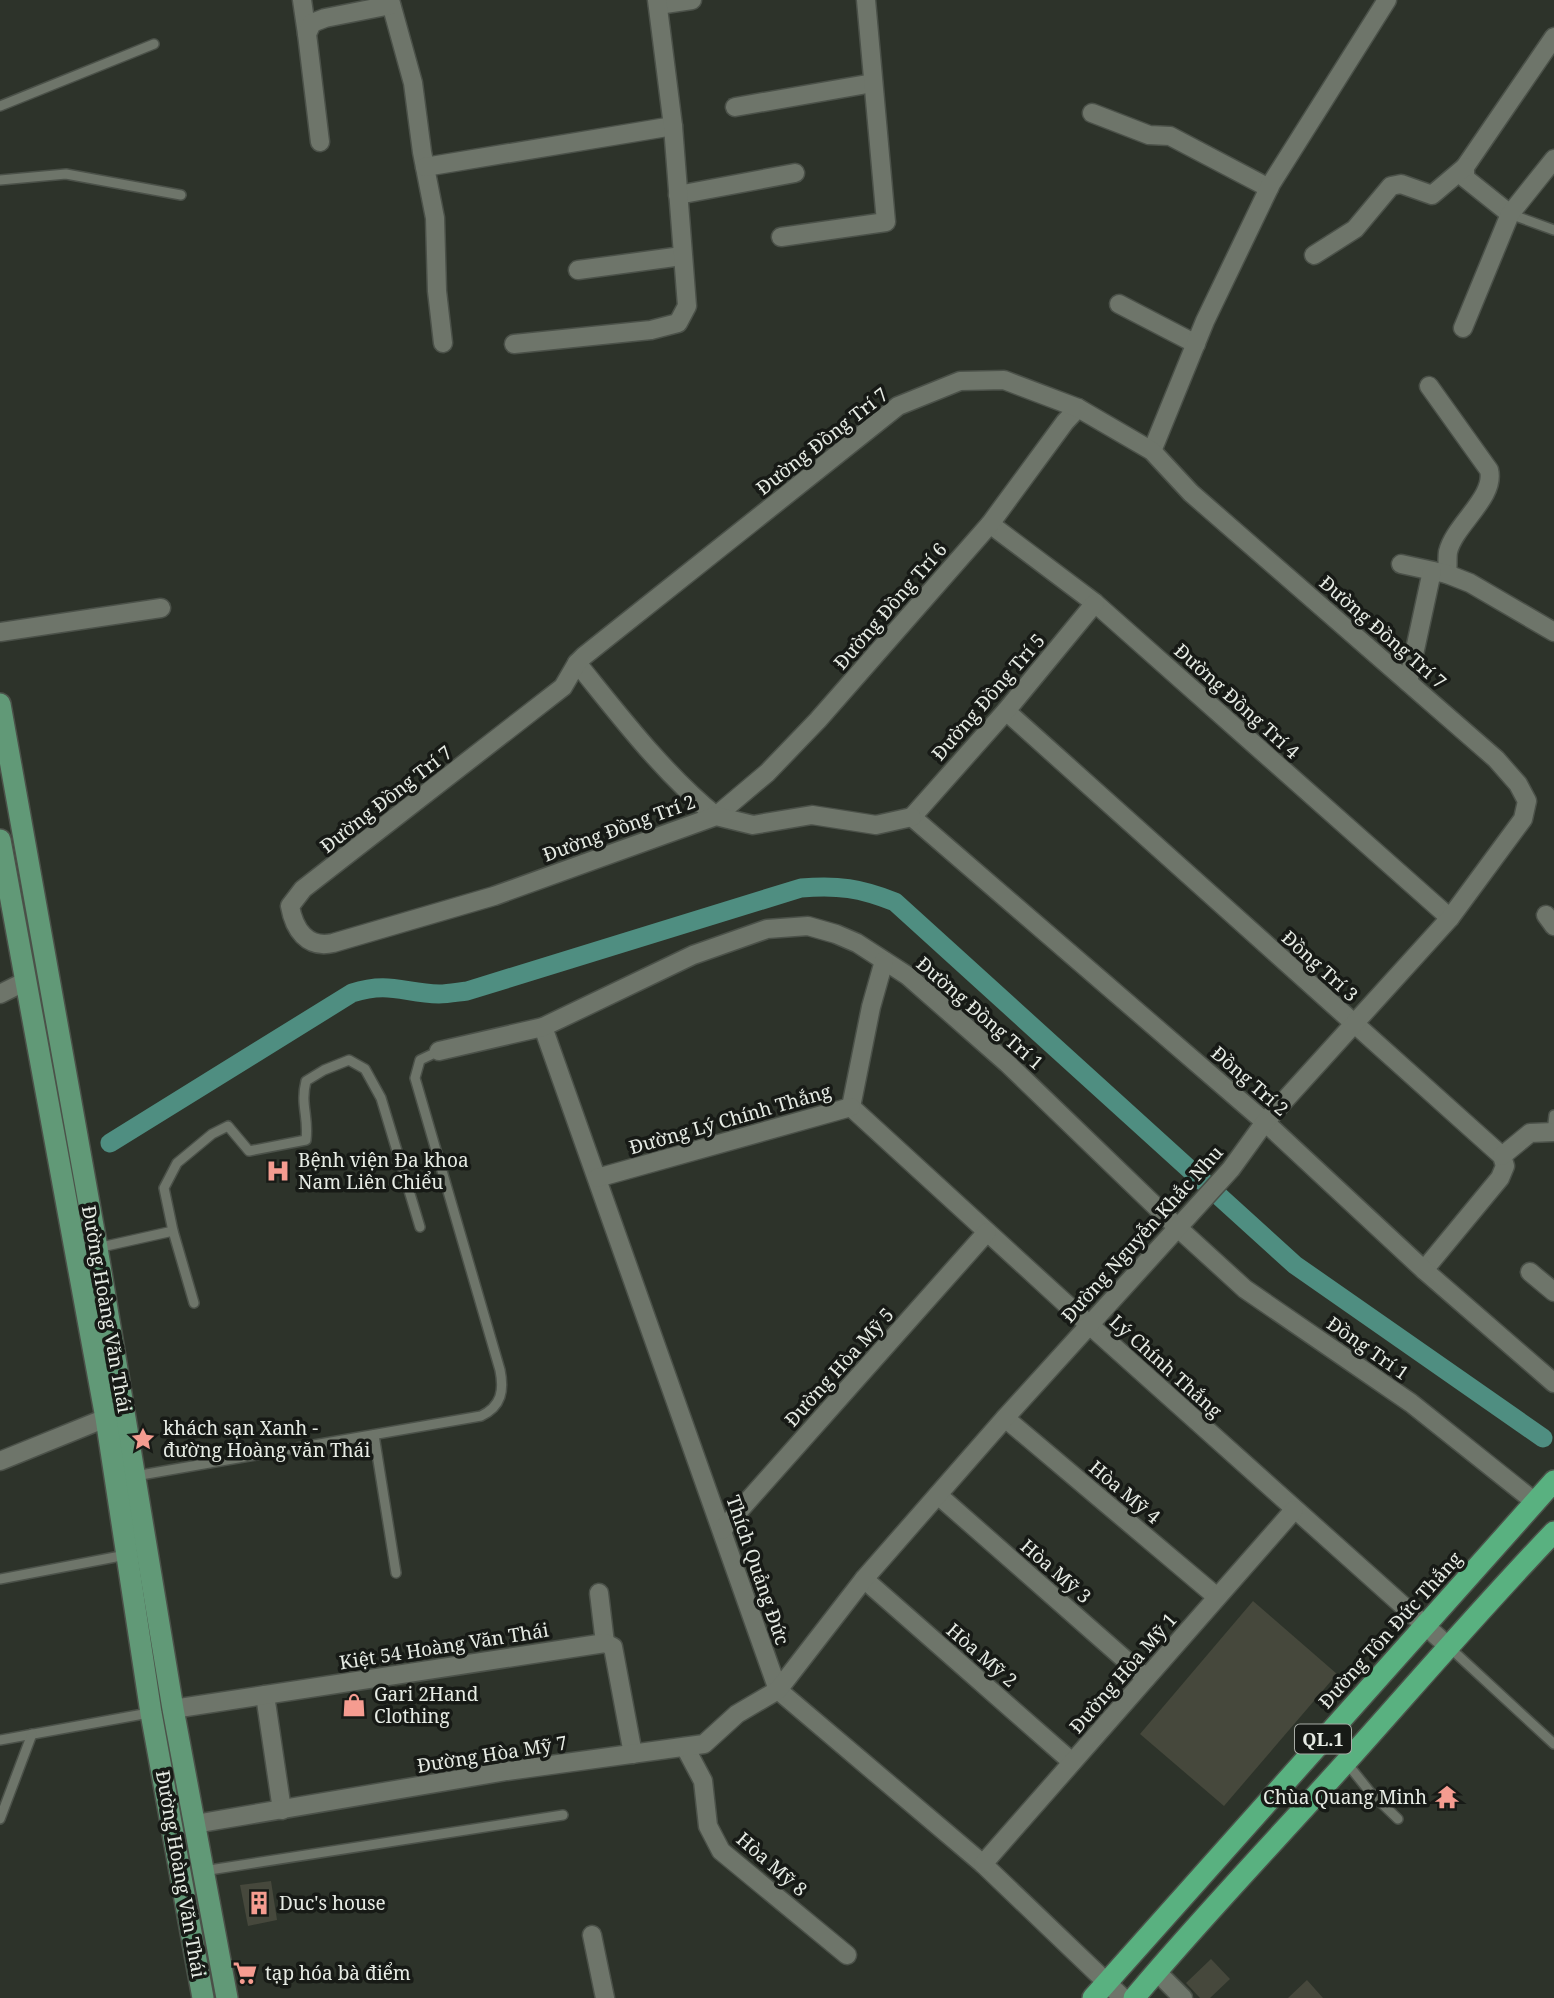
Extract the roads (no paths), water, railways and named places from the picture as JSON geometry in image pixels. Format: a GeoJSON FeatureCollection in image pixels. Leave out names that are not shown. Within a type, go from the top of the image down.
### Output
{"type":"FeatureCollection","features":[{"type":"Feature","properties":{"kind":"highway","name":"Đường Tôn Đức Thắng"},"geometry":{"type":"LineString","coordinates":[[1093,1998],[1554,1481]]}},
{"type":"Feature","properties":{"kind":"highway","name":"QL.1"},"geometry":{"type":"LineString","coordinates":[[1134,1998],[1448,1646],[1554,1532]]}},
{"type":"Feature","properties":{"kind":"main road","name":"Đường Hoàng Văn Thái"},"geometry":{"type":"LineString","coordinates":[[0,704],[91,1256],[135,1476],[173,1709],[227,1998]]}},
{"type":"Feature","properties":{"kind":"main road","name":"Đường Hoàng Văn Thái"},"geometry":{"type":"LineString","coordinates":[[0,840],[26,981],[91,1256],[106,1418],[151,1713],[203,1998]]}},
{"type":"Feature","properties":{"kind":"street"},"geometry":{"type":"LineString","coordinates":[[302,0],[320,142]]}},
{"type":"Feature","properties":{"kind":"street"},"geometry":{"type":"LineString","coordinates":[[514,344],[651,330],[678,323],[687,306],[673,126],[657,2],[692,0]]}},
{"type":"Feature","properties":{"kind":"street"},"geometry":{"type":"LineString","coordinates":[[781,237],[886,222],[866,0]]}},
{"type":"Feature","properties":{"kind":"street"},"geometry":{"type":"LineString","coordinates":[[1152,451],[1196,344],[1269,188],[1387,0]]}},
{"type":"Feature","properties":{"kind":"street"},"geometry":{"type":"LineString","coordinates":[[307,34],[312,23],[325,18],[391,2],[414,83],[435,218],[437,290],[443,342]]}},
{"type":"Feature","properties":{"kind":"street"},"geometry":{"type":"LineString","coordinates":[[1314,255],[1355,229],[1391,186],[1401,184],[1432,195],[1465,167],[1554,37]]}},
{"type":"Feature","properties":{"kind":"street"},"geometry":{"type":"LineString","coordinates":[[735,107],[873,83]]}},
{"type":"Feature","properties":{"kind":"street"},"geometry":{"type":"LineString","coordinates":[[1092,113],[1149,135],[1170,136],[1269,188]]}},
{"type":"Feature","properties":{"kind":"street"},"geometry":{"type":"LineString","coordinates":[[425,167],[673,126]]}},
{"type":"Feature","properties":{"kind":"street"},"geometry":{"type":"LineString","coordinates":[[1463,328],[1510,214],[1554,159]]}},
{"type":"Feature","properties":{"kind":"street"},"geometry":{"type":"LineString","coordinates":[[1465,167],[1465,178],[1510,214]]}},
{"type":"Feature","properties":{"kind":"street"},"geometry":{"type":"LineString","coordinates":[[678,195],[795,173]]}},
{"type":"Feature","properties":{"kind":"street"},"geometry":{"type":"LineString","coordinates":[[578,270],[682,256]]}},
{"type":"Feature","properties":{"kind":"street"},"geometry":{"type":"LineString","coordinates":[[1119,304],[1196,344]]}},
{"type":"Feature","properties":{"kind":"street","name":"Đường Đồng Trí 7"},"geometry":{"type":"LineString","coordinates":[[346,939],[322,945],[312,942],[298,930],[292,920],[290,906],[303,889],[564,687],[577,663],[898,405],[960,380],[1004,380],[1078,408],[1152,451],[1191,493],[1496,759],[1518,784],[1527,801]]}},
{"type":"Feature","properties":{"kind":"street"},"geometry":{"type":"LineString","coordinates":[[1408,682],[1448,551],[1491,482],[1489,470],[1429,386]]}},
{"type":"Feature","properties":{"kind":"street","name":"Đường Đồng Trí 6"},"geometry":{"type":"LineString","coordinates":[[716,816],[767,773],[818,720],[990,524],[1078,408]]}},
{"type":"Feature","properties":{"kind":"street","name":"Đường Đồng Trí 4"},"geometry":{"type":"LineString","coordinates":[[990,524],[1095,603],[1450,918]]}},
{"type":"Feature","properties":{"kind":"street"},"geometry":{"type":"LineString","coordinates":[[1401,564],[1440,572],[1470,583],[1554,632]]}},
{"type":"Feature","properties":{"kind":"street","name":"Đường Đồng Trí 5"},"geometry":{"type":"LineString","coordinates":[[912,817],[1006,711],[1095,603]]}},
{"type":"Feature","properties":{"kind":"street"},"geometry":{"type":"LineString","coordinates":[[0,632],[161,608]]}},
{"type":"Feature","properties":{"kind":"street"},"geometry":{"type":"LineString","coordinates":[[577,663],[630,728],[697,800],[716,816]]}},
{"type":"Feature","properties":{"kind":"street","name":"Đồng Trí 3"},"geometry":{"type":"LineString","coordinates":[[1006,711],[1502,1156]]}},
{"type":"Feature","properties":{"kind":"street","name":"Đường Nguyễn Khắc Nhu"},"geometry":{"type":"LineString","coordinates":[[778,1690],[864,1579],[1005,1418],[1231,1169],[1265,1122],[1450,918],[1522,819],[1527,801]]}},
{"type":"Feature","properties":{"kind":"street","name":"Đường Đồng Trí 2"},"geometry":{"type":"LineString","coordinates":[[346,939],[495,896],[716,816],[753,825],[812,815],[876,825],[912,817]]}},
{"type":"Feature","properties":{"kind":"street","name":"Đồng Trí 2"},"geometry":{"type":"LineString","coordinates":[[912,817],[1265,1122],[1424,1270],[1554,1383]]}},
{"type":"Feature","properties":{"kind":"street","name":"Đường Đồng Trí 1"},"geometry":{"type":"LineString","coordinates":[[439,1051],[543,1027],[694,955],[768,929],[808,926],[858,943],[908,976],[1183,1221]]}},
{"type":"Feature","properties":{"kind":"street","name":"Đường Lý Chính Thắng"},"geometry":{"type":"LineString","coordinates":[[597,1178],[851,1107],[871,1007],[884,961]]}},
{"type":"Feature","properties":{"kind":"street"},"geometry":{"type":"LineString","coordinates":[[0,994],[26,981]]}},
{"type":"Feature","properties":{"kind":"street","name":"Thích Quảng Đức"},"geometry":{"type":"LineString","coordinates":[[543,1027],[778,1690]]}},
{"type":"Feature","properties":{"kind":"street","name":"Lý Chính Thắng"},"geometry":{"type":"LineString","coordinates":[[851,1107],[1089,1325],[1448,1646]]}},
{"type":"Feature","properties":{"kind":"street"},"geometry":{"type":"LineString","coordinates":[[1424,1270],[1500,1178],[1505,1166],[1502,1156],[1530,1133],[1553,1126]]}},
{"type":"Feature","properties":{"kind":"street","name":"Đồng Trí 1"},"geometry":{"type":"LineString","coordinates":[[1183,1221],[1245,1289],[1411,1403],[1535,1502]]}},
{"type":"Feature","properties":{"kind":"street","name":"Đường Hòa Mỹ 5"},"geometry":{"type":"LineString","coordinates":[[722,1530],[987,1232]]}},
{"type":"Feature","properties":{"kind":"street"},"geometry":{"type":"LineString","coordinates":[[1530,1272],[1554,1292]]}},
{"type":"Feature","properties":{"kind":"street"},"geometry":{"type":"LineString","coordinates":[[0,1461],[106,1418]]}},
{"type":"Feature","properties":{"kind":"street","name":"Hòa Mỹ 4"},"geometry":{"type":"LineString","coordinates":[[1005,1418],[1217,1597]]}},
{"type":"Feature","properties":{"kind":"street","name":"Hòa Mỹ 3"},"geometry":{"type":"LineString","coordinates":[[938,1495],[1146,1678]]}},
{"type":"Feature","properties":{"kind":"street","name":"Đường Hòa Mỹ 1"},"geometry":{"type":"LineString","coordinates":[[983,1864],[1294,1510]]}},
{"type":"Feature","properties":{"kind":"street","name":"Hòa Mỹ 2"},"geometry":{"type":"LineString","coordinates":[[864,1579],[1072,1762]]}},
{"type":"Feature","properties":{"kind":"street"},"geometry":{"type":"LineString","coordinates":[[599,1593],[606,1643],[613,1647],[633,1754]]}},
{"type":"Feature","properties":{"kind":"street","name":"Kiệt 54 Hoàng Văn Thái"},"geometry":{"type":"LineString","coordinates":[[173,1709],[606,1643]]}},
{"type":"Feature","properties":{"kind":"street"},"geometry":{"type":"LineString","coordinates":[[778,1690],[983,1864],[1123,1998]]}},
{"type":"Feature","properties":{"kind":"street","name":"Đường Hòa Mỹ 7"},"geometry":{"type":"LineString","coordinates":[[195,1824],[508,1771],[704,1744],[737,1714],[778,1690]]}},
{"type":"Feature","properties":{"kind":"street"},"geometry":{"type":"LineString","coordinates":[[265,1695],[282,1810]]}},
{"type":"Feature","properties":{"kind":"street","name":"Hòa Mỹ 8"},"geometry":{"type":"LineString","coordinates":[[685,1747],[703,1782],[708,1826],[721,1851],[847,1955]]}},
{"type":"Feature","properties":{"kind":"street"},"geometry":{"type":"LineString","coordinates":[[592,1935],[606,1998]]}},
{"type":"Feature","properties":{"kind":"street"},"geometry":{"type":"LineString","coordinates":[[1156,1971],[1183,1998]]}},
{"type":"Feature","properties":{"kind":"lane"},"geometry":{"type":"LineString","coordinates":[[0,106],[154,44]]}},
{"type":"Feature","properties":{"kind":"lane"},"geometry":{"type":"LineString","coordinates":[[0,180],[66,174],[181,195]]}},
{"type":"Feature","properties":{"kind":"lane"},"geometry":{"type":"LineString","coordinates":[[1510,214],[1554,230]]}},
{"type":"Feature","properties":{"kind":"lane"},"geometry":{"type":"LineString","coordinates":[[135,1476],[481,1416],[495,1406],[503,1392],[500,1370],[415,1078],[420,1060],[439,1051]]}},
{"type":"Feature","properties":{"kind":"lane"},"geometry":{"type":"LineString","coordinates":[[194,1303],[173,1231],[164,1188],[177,1163],[212,1134],[228,1126],[249,1151],[306,1140],[308,1124],[303,1108],[303,1095],[306,1080],[349,1060],[365,1069],[381,1098],[420,1227]]}},
{"type":"Feature","properties":{"kind":"lane"},"geometry":{"type":"LineString","coordinates":[[91,1256],[173,1231]]}},
{"type":"Feature","properties":{"kind":"lane"},"geometry":{"type":"LineString","coordinates":[[374,1435],[396,1573]]}},
{"type":"Feature","properties":{"kind":"lane"},"geometry":{"type":"LineString","coordinates":[[0,1579],[127,1554]]}},
{"type":"Feature","properties":{"kind":"lane"},"geometry":{"type":"LineString","coordinates":[[1448,1646],[1554,1744]]}},
{"type":"Feature","properties":{"kind":"lane"},"geometry":{"type":"LineString","coordinates":[[0,1740],[151,1713]]}},
{"type":"Feature","properties":{"kind":"lane"},"geometry":{"type":"LineString","coordinates":[[0,1819],[32,1734]]}},
{"type":"Feature","properties":{"kind":"lane"},"geometry":{"type":"LineString","coordinates":[[1346,1762],[1370,1792],[1398,1819]]}},
{"type":"Feature","properties":{"kind":"lane"},"geometry":{"type":"LineString","coordinates":[[203,1871],[563,1815]]}},
{"type":"Feature","properties":{"kind":"waterway"},"geometry":{"type":"LineString","coordinates":[[110,1143],[352,993],[376,988],[439,994],[467,991],[801,888],[838,887],[871,893],[895,902],[1295,1265],[1543,1438]]}},
{"type":"Feature","properties":{"kind":"place","name":"Bệnh viện Đa khoa Nam Liên Chiểu"},"geometry":{"type":"Point","coordinates":[278,1171]}},
{"type":"Feature","properties":{"kind":"place","name":"khách sạn Xanh - đường Hoàng văn Thái"},"geometry":{"type":"Point","coordinates":[143,1439]}},
{"type":"Feature","properties":{"kind":"place","name":"Gari 2Hand Clothing"},"geometry":{"type":"Point","coordinates":[354,1705]}},
{"type":"Feature","properties":{"kind":"place","name":"Chùa Quang Minh"},"geometry":{"type":"Point","coordinates":[1447,1797]}},
{"type":"Feature","properties":{"kind":"place","name":"Duc's house"},"geometry":{"type":"Point","coordinates":[259,1903]}},
{"type":"Feature","properties":{"kind":"place","name":"tạp hóa bà điểm"},"geometry":{"type":"Point","coordinates":[245,1973]}}]}
